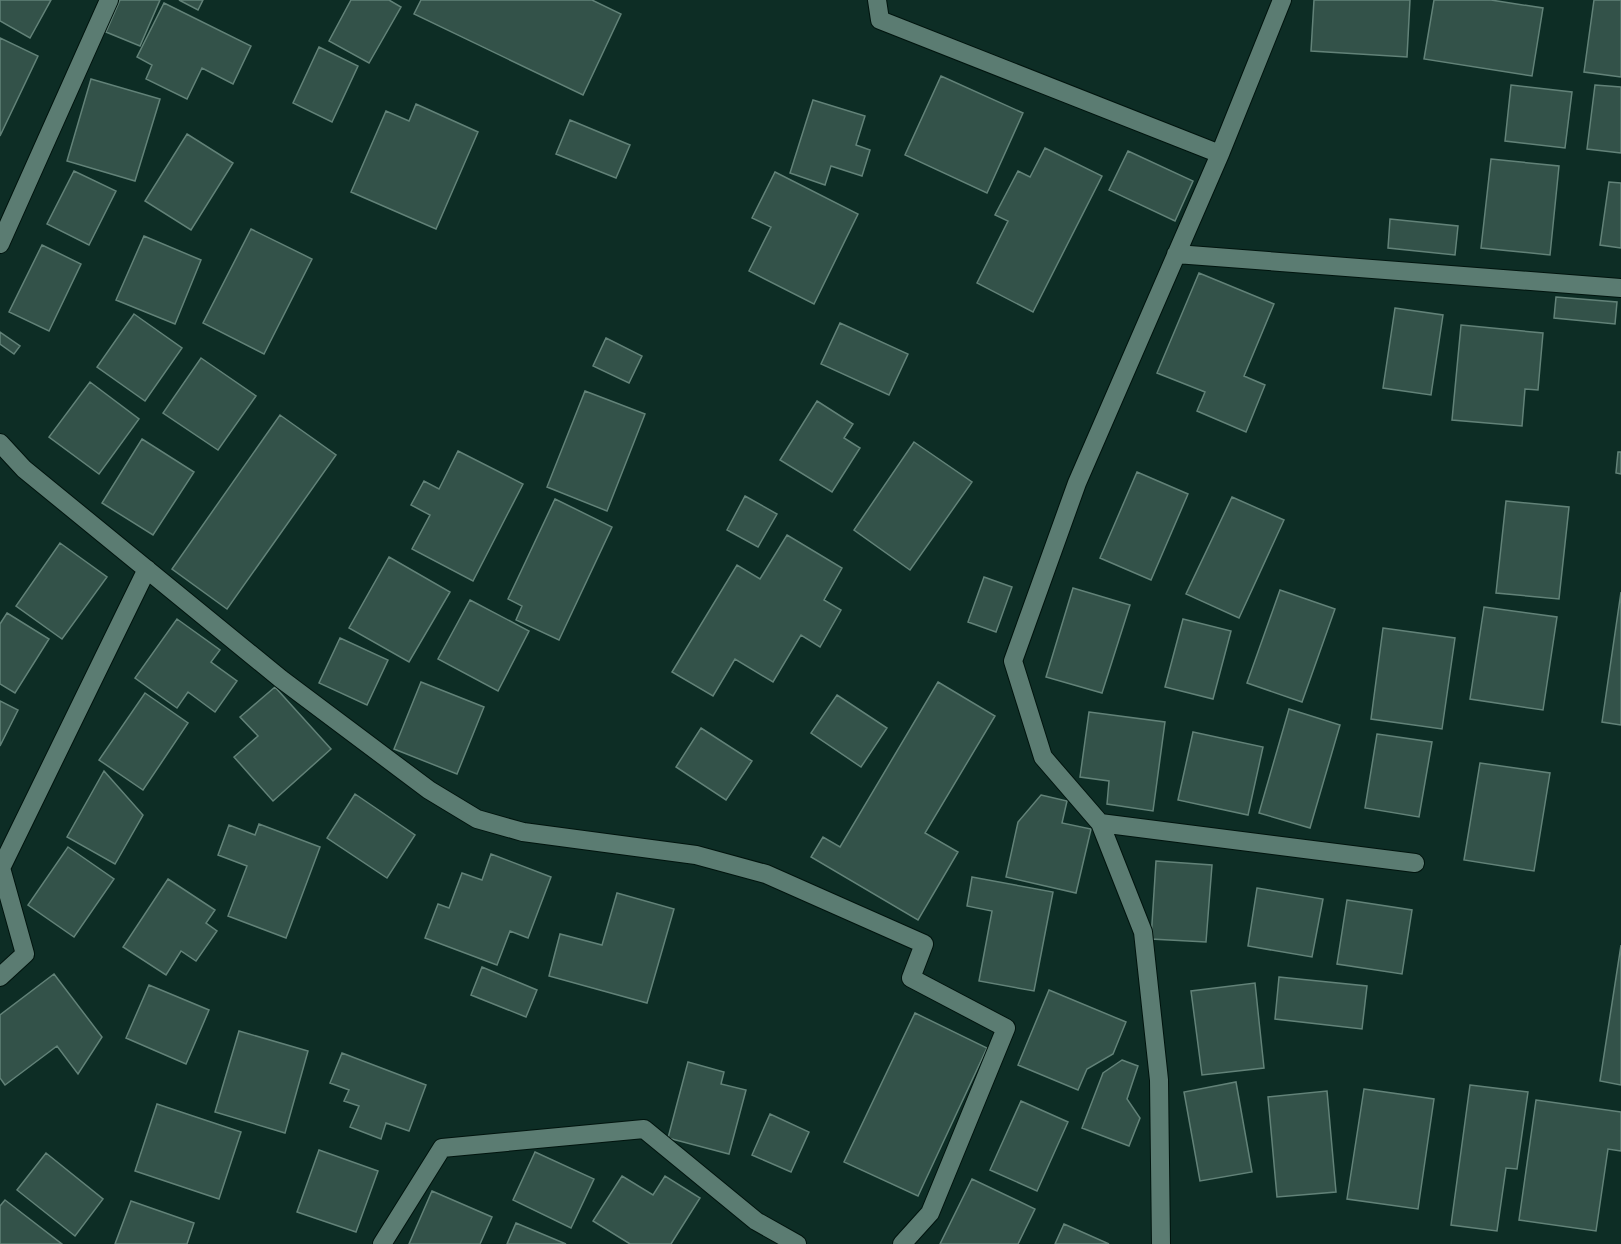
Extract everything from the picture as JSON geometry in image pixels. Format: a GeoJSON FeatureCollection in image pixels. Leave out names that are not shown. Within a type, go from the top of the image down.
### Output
{"type":"FeatureCollection","features":[{"type":"Feature","properties":{"kind":"street"},"geometry":{"type":"LineString","coordinates":[[0,244],[110,0]]}},
{"type":"Feature","properties":{"kind":"street"},"geometry":{"type":"LineString","coordinates":[[877,0],[880,20],[1220,154]]}},
{"type":"Feature","properties":{"kind":"street"},"geometry":{"type":"LineString","coordinates":[[1161,1244],[1159,1080],[1143,932],[1100,823],[1043,757],[1013,661],[1077,483],[1220,154],[1282,0]]}},
{"type":"Feature","properties":{"kind":"street"},"geometry":{"type":"LineString","coordinates":[[1176,254],[1621,288]]}},
{"type":"Feature","properties":{"kind":"street"},"geometry":{"type":"LineString","coordinates":[[0,443],[24,469],[290,686],[429,790],[477,819],[523,832],[696,855],[766,874],[924,944],[910,978],[1006,1028],[930,1213],[902,1244]]}},
{"type":"Feature","properties":{"kind":"street"},"geometry":{"type":"LineString","coordinates":[[0,977],[25,954],[1,868],[147,569]]}},
{"type":"Feature","properties":{"kind":"street"},"geometry":{"type":"LineString","coordinates":[[1100,823],[1415,863]]}},
{"type":"Feature","properties":{"kind":"street"},"geometry":{"type":"LineString","coordinates":[[382,1244],[442,1148],[644,1129],[756,1221],[797,1244]]}},
{"type":"Feature","properties":{"kind":"building"},"geometry":{"type":"Polygon","coordinates":[[[0,0],[51,0],[30,38],[0,21],[0,0]]]}},
{"type":"Feature","properties":{"kind":"building"},"geometry":{"type":"Polygon","coordinates":[[[120,0],[160,0],[140,46],[106,32],[120,0]]]}},
{"type":"Feature","properties":{"kind":"building"},"geometry":{"type":"Polygon","coordinates":[[[179,0],[203,0],[198,10],[179,0]]]}},
{"type":"Feature","properties":{"kind":"building"},"geometry":{"type":"Polygon","coordinates":[[[351,0],[389,0],[401,7],[369,63],[329,41],[351,0]]]}},
{"type":"Feature","properties":{"kind":"building"},"geometry":{"type":"Polygon","coordinates":[[[421,0],[592,0],[621,14],[583,95],[414,14],[421,0]]]}},
{"type":"Feature","properties":{"kind":"building"},"geometry":{"type":"Polygon","coordinates":[[[1314,0],[1410,0],[1407,57],[1311,51],[1314,0]]]}},
{"type":"Feature","properties":{"kind":"building"},"geometry":{"type":"Polygon","coordinates":[[[1434,0],[1491,0],[1543,8],[1532,76],[1424,59],[1434,0]]]}},
{"type":"Feature","properties":{"kind":"building"},"geometry":{"type":"Polygon","coordinates":[[[1594,0],[1621,0],[1621,77],[1584,72],[1594,0]]]}},
{"type":"Feature","properties":{"kind":"building"},"geometry":{"type":"Polygon","coordinates":[[[164,3],[251,46],[233,84],[202,68],[187,99],[146,79],[152,65],[137,57],[164,3]]]}},
{"type":"Feature","properties":{"kind":"building"},"geometry":{"type":"Polygon","coordinates":[[[0,38],[38,56],[0,136],[0,38]]]}},
{"type":"Feature","properties":{"kind":"building"},"geometry":{"type":"Polygon","coordinates":[[[319,47],[358,66],[332,122],[293,103],[319,47]]]}},
{"type":"Feature","properties":{"kind":"building"},"geometry":{"type":"Polygon","coordinates":[[[941,76],[1023,113],[987,193],[905,155],[941,76]]]}},
{"type":"Feature","properties":{"kind":"building"},"geometry":{"type":"Polygon","coordinates":[[[91,79],[160,99],[135,181],[67,161],[91,79]]]}},
{"type":"Feature","properties":{"kind":"building"},"geometry":{"type":"Polygon","coordinates":[[[1511,85],[1572,92],[1565,148],[1505,141],[1511,85]]]}},
{"type":"Feature","properties":{"kind":"building"},"geometry":{"type":"Polygon","coordinates":[[[1595,85],[1621,87],[1621,153],[1587,149],[1595,85]]]}},
{"type":"Feature","properties":{"kind":"building"},"geometry":{"type":"Polygon","coordinates":[[[813,100],[865,116],[856,145],[870,150],[862,176],[831,166],[825,185],[790,173],[813,100]]]}},
{"type":"Feature","properties":{"kind":"building"},"geometry":{"type":"Polygon","coordinates":[[[416,104],[478,132],[436,229],[351,192],[386,111],[409,121],[416,104]]]}},
{"type":"Feature","properties":{"kind":"building"},"geometry":{"type":"Polygon","coordinates":[[[570,120],[630,145],[616,178],[556,154],[570,120]]]}},
{"type":"Feature","properties":{"kind":"building"},"geometry":{"type":"Polygon","coordinates":[[[187,134],[233,163],[191,230],[145,201],[187,134]]]}},
{"type":"Feature","properties":{"kind":"building"},"geometry":{"type":"Polygon","coordinates":[[[1045,148],[1102,176],[1033,312],[977,283],[1008,221],[995,215],[1018,171],[1030,177],[1045,148]]]}},
{"type":"Feature","properties":{"kind":"building"},"geometry":{"type":"Polygon","coordinates":[[[1128,151],[1193,181],[1175,221],[1109,190],[1128,151]]]}},
{"type":"Feature","properties":{"kind":"building"},"geometry":{"type":"Polygon","coordinates":[[[1491,159],[1559,166],[1550,255],[1481,248],[1491,159]]]}},
{"type":"Feature","properties":{"kind":"building"},"geometry":{"type":"Polygon","coordinates":[[[74,171],[116,191],[89,245],[47,224],[74,171]]]}},
{"type":"Feature","properties":{"kind":"building"},"geometry":{"type":"Polygon","coordinates":[[[775,172],[858,214],[814,304],[749,271],[771,227],[752,218],[775,172]]]}},
{"type":"Feature","properties":{"kind":"building"},"geometry":{"type":"Polygon","coordinates":[[[1609,182],[1621,183],[1621,248],[1600,245],[1609,182]]]}},
{"type":"Feature","properties":{"kind":"building"},"geometry":{"type":"Polygon","coordinates":[[[1390,219],[1458,226],[1455,255],[1388,248],[1390,219]]]}},
{"type":"Feature","properties":{"kind":"building"},"geometry":{"type":"Polygon","coordinates":[[[251,229],[312,259],[264,354],[203,323],[251,229]]]}},
{"type":"Feature","properties":{"kind":"building"},"geometry":{"type":"Polygon","coordinates":[[[144,236],[201,260],[175,324],[116,300],[144,236]]]}},
{"type":"Feature","properties":{"kind":"building"},"geometry":{"type":"Polygon","coordinates":[[[42,245],[81,264],[49,331],[9,312],[42,245]]]}},
{"type":"Feature","properties":{"kind":"building"},"geometry":{"type":"Polygon","coordinates":[[[1199,273],[1274,304],[1244,376],[1265,385],[1246,432],[1197,411],[1205,392],[1157,373],[1199,273]]]}},
{"type":"Feature","properties":{"kind":"building"},"geometry":{"type":"Polygon","coordinates":[[[1556,297],[1617,302],[1615,324],[1554,318],[1556,297]]]}},
{"type":"Feature","properties":{"kind":"building"},"geometry":{"type":"Polygon","coordinates":[[[1395,308],[1443,315],[1431,395],[1383,388],[1395,308]]]}},
{"type":"Feature","properties":{"kind":"building"},"geometry":{"type":"Polygon","coordinates":[[[134,314],[182,348],[145,401],[97,367],[134,314]]]}},
{"type":"Feature","properties":{"kind":"building"},"geometry":{"type":"Polygon","coordinates":[[[840,323],[908,354],[889,395],[821,364],[840,323]]]}},
{"type":"Feature","properties":{"kind":"building"},"geometry":{"type":"Polygon","coordinates":[[[1461,325],[1543,333],[1538,390],[1525,389],[1522,426],[1452,420],[1461,325]]]}},
{"type":"Feature","properties":{"kind":"building"},"geometry":{"type":"Polygon","coordinates":[[[0,332],[20,346],[14,354],[0,344],[0,332]]]}},
{"type":"Feature","properties":{"kind":"building"},"geometry":{"type":"Polygon","coordinates":[[[606,338],[642,356],[629,383],[593,366],[606,338]]]}},
{"type":"Feature","properties":{"kind":"building"},"geometry":{"type":"Polygon","coordinates":[[[201,358],[256,396],[218,450],[163,413],[201,358]]]}},
{"type":"Feature","properties":{"kind":"building"},"geometry":{"type":"Polygon","coordinates":[[[90,382],[139,419],[99,474],[49,437],[90,382]]]}},
{"type":"Feature","properties":{"kind":"building"},"geometry":{"type":"Polygon","coordinates":[[[585,391],[645,414],[607,511],[547,487],[585,391]]]}},
{"type":"Feature","properties":{"kind":"building"},"geometry":{"type":"Polygon","coordinates":[[[817,401],[853,424],[844,438],[860,448],[832,492],[780,460],[817,401]]]}},
{"type":"Feature","properties":{"kind":"building"},"geometry":{"type":"Polygon","coordinates":[[[280,415],[336,455],[227,609],[172,569],[280,415]]]}},
{"type":"Feature","properties":{"kind":"building"},"geometry":{"type":"Polygon","coordinates":[[[142,439],[194,472],[153,535],[102,503],[142,439]]]}},
{"type":"Feature","properties":{"kind":"building"},"geometry":{"type":"Polygon","coordinates":[[[914,442],[972,482],[910,570],[854,530],[914,442]]]}},
{"type":"Feature","properties":{"kind":"building"},"geometry":{"type":"Polygon","coordinates":[[[458,451],[523,484],[473,581],[412,549],[430,515],[411,505],[424,481],[439,489],[458,451]]]}},
{"type":"Feature","properties":{"kind":"building"},"geometry":{"type":"Polygon","coordinates":[[[1618,452],[1621,452],[1621,474],[1616,473],[1618,452]]]}},
{"type":"Feature","properties":{"kind":"building"},"geometry":{"type":"Polygon","coordinates":[[[1137,472],[1188,494],[1151,580],[1100,558],[1137,472]]]}},
{"type":"Feature","properties":{"kind":"building"},"geometry":{"type":"Polygon","coordinates":[[[745,496],[777,514],[758,547],[727,530],[745,496]]]}},
{"type":"Feature","properties":{"kind":"building"},"geometry":{"type":"Polygon","coordinates":[[[1232,497],[1284,520],[1239,618],[1186,594],[1232,497]]]}},
{"type":"Feature","properties":{"kind":"building"},"geometry":{"type":"Polygon","coordinates":[[[555,499],[612,527],[559,640],[516,620],[522,606],[508,599],[555,499]]]}},
{"type":"Feature","properties":{"kind":"building"},"geometry":{"type":"Polygon","coordinates":[[[1506,501],[1569,507],[1559,599],[1496,593],[1506,501]]]}},
{"type":"Feature","properties":{"kind":"building"},"geometry":{"type":"Polygon","coordinates":[[[787,535],[842,568],[824,600],[841,610],[820,647],[801,635],[773,682],[735,659],[713,696],[672,672],[737,565],[760,579],[787,535]]]}},
{"type":"Feature","properties":{"kind":"building"},"geometry":{"type":"Polygon","coordinates":[[[60,543],[107,577],[62,639],[16,606],[60,543]]]}},
{"type":"Feature","properties":{"kind":"building"},"geometry":{"type":"Polygon","coordinates":[[[389,557],[450,592],[409,662],[349,628],[389,557]]]}},
{"type":"Feature","properties":{"kind":"building"},"geometry":{"type":"Polygon","coordinates":[[[984,577],[1012,587],[996,632],[968,622],[984,577]]]}},
{"type":"Feature","properties":{"kind":"building"},"geometry":{"type":"Polygon","coordinates":[[[1073,588],[1130,605],[1102,693],[1046,677],[1073,588]]]}},
{"type":"Feature","properties":{"kind":"building"},"geometry":{"type":"Polygon","coordinates":[[[1280,590],[1335,609],[1302,702],[1247,683],[1280,590]]]}},
{"type":"Feature","properties":{"kind":"building"},"geometry":{"type":"Polygon","coordinates":[[[1621,592],[1621,725],[1602,722],[1621,592]]]}},
{"type":"Feature","properties":{"kind":"building"},"geometry":{"type":"Polygon","coordinates":[[[470,600],[529,631],[498,691],[438,659],[470,600]]]}},
{"type":"Feature","properties":{"kind":"building"},"geometry":{"type":"Polygon","coordinates":[[[1484,607],[1557,617],[1543,710],[1470,699],[1484,607]]]}},
{"type":"Feature","properties":{"kind":"building"},"geometry":{"type":"Polygon","coordinates":[[[7,613],[49,639],[15,693],[0,684],[0,624],[7,613]]]}},
{"type":"Feature","properties":{"kind":"building"},"geometry":{"type":"Polygon","coordinates":[[[177,619],[220,650],[211,662],[237,681],[215,712],[188,692],[177,708],[135,678],[177,619]]]}},
{"type":"Feature","properties":{"kind":"building"},"geometry":{"type":"Polygon","coordinates":[[[1183,619],[1231,631],[1213,699],[1165,687],[1183,619]]]}},
{"type":"Feature","properties":{"kind":"building"},"geometry":{"type":"Polygon","coordinates":[[[1383,628],[1455,638],[1442,729],[1371,719],[1383,628]]]}},
{"type":"Feature","properties":{"kind":"building"},"geometry":{"type":"Polygon","coordinates":[[[340,638],[388,660],[367,705],[319,683],[340,638]]]}},
{"type":"Feature","properties":{"kind":"building"},"geometry":{"type":"Polygon","coordinates":[[[421,682],[484,707],[457,774],[394,749],[421,682]]]}},
{"type":"Feature","properties":{"kind":"building"},"geometry":{"type":"Polygon","coordinates":[[[938,682],[995,716],[925,833],[958,852],[918,920],[811,857],[823,837],[840,847],[938,682]]]}},
{"type":"Feature","properties":{"kind":"building"},"geometry":{"type":"Polygon","coordinates":[[[275,687],[331,749],[273,801],[234,757],[258,736],[240,717],[275,687]]]}},
{"type":"Feature","properties":{"kind":"building"},"geometry":{"type":"Polygon","coordinates":[[[145,693],[188,723],[143,790],[99,760],[145,693]]]}},
{"type":"Feature","properties":{"kind":"building"},"geometry":{"type":"Polygon","coordinates":[[[837,695],[887,728],[861,767],[811,733],[837,695]]]}},
{"type":"Feature","properties":{"kind":"building"},"geometry":{"type":"Polygon","coordinates":[[[0,701],[18,710],[0,746],[0,701]]]}},
{"type":"Feature","properties":{"kind":"building"},"geometry":{"type":"Polygon","coordinates":[[[1289,709],[1340,725],[1310,828],[1259,813],[1289,709]]]}},
{"type":"Feature","properties":{"kind":"building"},"geometry":{"type":"Polygon","coordinates":[[[1089,712],[1165,722],[1153,811],[1107,804],[1109,781],[1080,777],[1089,712]]]}},
{"type":"Feature","properties":{"kind":"building"},"geometry":{"type":"Polygon","coordinates":[[[701,728],[752,761],[726,800],[676,767],[701,728]]]}},
{"type":"Feature","properties":{"kind":"building"},"geometry":{"type":"Polygon","coordinates":[[[1193,732],[1263,747],[1248,815],[1178,800],[1193,732]]]}},
{"type":"Feature","properties":{"kind":"building"},"geometry":{"type":"Polygon","coordinates":[[[1377,734],[1432,742],[1419,817],[1365,808],[1377,734]]]}},
{"type":"Feature","properties":{"kind":"building"},"geometry":{"type":"Polygon","coordinates":[[[1480,763],[1550,773],[1534,871],[1464,860],[1480,763]]]}},
{"type":"Feature","properties":{"kind":"building"},"geometry":{"type":"Polygon","coordinates":[[[104,771],[143,815],[115,864],[67,837],[104,771]]]}},
{"type":"Feature","properties":{"kind":"building"},"geometry":{"type":"Polygon","coordinates":[[[355,794],[415,835],[387,878],[327,838],[355,794]]]}},
{"type":"Feature","properties":{"kind":"building"},"geometry":{"type":"Polygon","coordinates":[[[1041,795],[1067,801],[1062,823],[1091,829],[1076,893],[1006,877],[1018,822],[1041,795]]]}},
{"type":"Feature","properties":{"kind":"building"},"geometry":{"type":"Polygon","coordinates":[[[259,824],[320,847],[286,938],[228,916],[247,866],[218,855],[229,825],[255,835],[259,824]]]}},
{"type":"Feature","properties":{"kind":"building"},"geometry":{"type":"Polygon","coordinates":[[[68,847],[114,879],[74,937],[28,905],[68,847]]]}},
{"type":"Feature","properties":{"kind":"building"},"geometry":{"type":"Polygon","coordinates":[[[491,854],[551,877],[528,938],[510,931],[497,965],[425,938],[438,904],[449,908],[462,873],[482,880],[491,854]]]}},
{"type":"Feature","properties":{"kind":"building"},"geometry":{"type":"Polygon","coordinates":[[[1156,861],[1212,865],[1206,942],[1151,939],[1156,861]]]}},
{"type":"Feature","properties":{"kind":"building"},"geometry":{"type":"Polygon","coordinates":[[[972,877],[1053,892],[1034,991],[979,981],[992,911],[967,906],[972,877]]]}},
{"type":"Feature","properties":{"kind":"building"},"geometry":{"type":"Polygon","coordinates":[[[168,879],[215,910],[206,923],[217,931],[196,961],[181,951],[166,975],[123,947],[168,879]]]}},
{"type":"Feature","properties":{"kind":"building"},"geometry":{"type":"Polygon","coordinates":[[[1257,888],[1323,899],[1312,957],[1248,946],[1257,888]]]}},
{"type":"Feature","properties":{"kind":"building"},"geometry":{"type":"Polygon","coordinates":[[[617,893],[674,909],[647,1003],[549,976],[560,934],[602,945],[617,893]]]}},
{"type":"Feature","properties":{"kind":"building"},"geometry":{"type":"Polygon","coordinates":[[[1347,900],[1412,910],[1402,974],[1337,964],[1347,900]]]}},
{"type":"Feature","properties":{"kind":"building"},"geometry":{"type":"Polygon","coordinates":[[[1621,945],[1621,1085],[1600,1081],[1621,945]]]}},
{"type":"Feature","properties":{"kind":"building"},"geometry":{"type":"Polygon","coordinates":[[[482,967],[537,990],[526,1017],[471,995],[482,967]]]}},
{"type":"Feature","properties":{"kind":"building"},"geometry":{"type":"Polygon","coordinates":[[[54,974],[102,1037],[78,1074],[57,1046],[5,1085],[0,1078],[0,1015],[54,974]]]}},
{"type":"Feature","properties":{"kind":"building"},"geometry":{"type":"Polygon","coordinates":[[[1279,977],[1367,986],[1362,1029],[1275,1019],[1279,977]]]}},
{"type":"Feature","properties":{"kind":"building"},"geometry":{"type":"Polygon","coordinates":[[[1255,983],[1264,1068],[1202,1075],[1191,991],[1255,983]]]}},
{"type":"Feature","properties":{"kind":"building"},"geometry":{"type":"Polygon","coordinates":[[[149,985],[209,1010],[186,1064],[126,1038],[149,985]]]}},
{"type":"Feature","properties":{"kind":"building"},"geometry":{"type":"Polygon","coordinates":[[[1049,990],[1126,1022],[1113,1054],[1087,1069],[1078,1090],[1018,1065],[1049,990]]]}},
{"type":"Feature","properties":{"kind":"building"},"geometry":{"type":"Polygon","coordinates":[[[915,1013],[987,1048],[918,1196],[844,1162],[915,1013]]]}},
{"type":"Feature","properties":{"kind":"building"},"geometry":{"type":"Polygon","coordinates":[[[239,1031],[308,1051],[285,1133],[215,1112],[239,1031]]]}},
{"type":"Feature","properties":{"kind":"building"},"geometry":{"type":"Polygon","coordinates":[[[342,1053],[426,1085],[409,1131],[386,1123],[381,1139],[350,1127],[359,1106],[344,1101],[349,1090],[330,1083],[342,1053]]]}},
{"type":"Feature","properties":{"kind":"building"},"geometry":{"type":"Polygon","coordinates":[[[1122,1060],[1138,1066],[1127,1099],[1140,1118],[1129,1146],[1082,1128],[1103,1073],[1122,1060]]]}},
{"type":"Feature","properties":{"kind":"building"},"geometry":{"type":"Polygon","coordinates":[[[688,1062],[724,1072],[721,1084],[746,1090],[729,1154],[668,1138],[688,1062]]]}},
{"type":"Feature","properties":{"kind":"building"},"geometry":{"type":"Polygon","coordinates":[[[1236,1082],[1252,1172],[1200,1181],[1184,1092],[1236,1082]]]}},
{"type":"Feature","properties":{"kind":"building"},"geometry":{"type":"Polygon","coordinates":[[[1470,1085],[1528,1092],[1517,1169],[1506,1168],[1497,1231],[1451,1225],[1470,1085]]]}},
{"type":"Feature","properties":{"kind":"building"},"geometry":{"type":"Polygon","coordinates":[[[1364,1089],[1434,1099],[1418,1209],[1347,1199],[1364,1089]]]}},
{"type":"Feature","properties":{"kind":"building"},"geometry":{"type":"Polygon","coordinates":[[[1327,1091],[1336,1192],[1277,1197],[1268,1097],[1327,1091]]]}},
{"type":"Feature","properties":{"kind":"building"},"geometry":{"type":"Polygon","coordinates":[[[1536,1100],[1621,1112],[1621,1151],[1608,1149],[1596,1231],[1519,1220],[1536,1100]]]}},
{"type":"Feature","properties":{"kind":"building"},"geometry":{"type":"Polygon","coordinates":[[[1021,1101],[1068,1122],[1037,1191],[990,1170],[1021,1101]]]}},
{"type":"Feature","properties":{"kind":"building"},"geometry":{"type":"Polygon","coordinates":[[[157,1104],[241,1132],[219,1199],[135,1171],[157,1104]]]}},
{"type":"Feature","properties":{"kind":"building"},"geometry":{"type":"Polygon","coordinates":[[[770,1114],[809,1132],[791,1172],[752,1155],[770,1114]]]}},
{"type":"Feature","properties":{"kind":"building"},"geometry":{"type":"Polygon","coordinates":[[[319,1150],[378,1171],[356,1232],[297,1212],[319,1150]]]}},
{"type":"Feature","properties":{"kind":"building"},"geometry":{"type":"Polygon","coordinates":[[[535,1152],[594,1179],[571,1228],[513,1200],[535,1152]]]}},
{"type":"Feature","properties":{"kind":"building"},"geometry":{"type":"Polygon","coordinates":[[[46,1153],[103,1199],[75,1236],[17,1190],[46,1153]]]}},
{"type":"Feature","properties":{"kind":"building"},"geometry":{"type":"Polygon","coordinates":[[[622,1176],[653,1195],[665,1176],[700,1198],[671,1244],[630,1244],[593,1221],[622,1176]]]}},
{"type":"Feature","properties":{"kind":"building"},"geometry":{"type":"Polygon","coordinates":[[[972,1179],[1035,1209],[1018,1244],[940,1244],[972,1179]]]}},
{"type":"Feature","properties":{"kind":"building"},"geometry":{"type":"Polygon","coordinates":[[[432,1191],[492,1217],[480,1244],[409,1244],[432,1191]]]}},
{"type":"Feature","properties":{"kind":"building"},"geometry":{"type":"Polygon","coordinates":[[[5,1200],[62,1244],[0,1244],[0,1206],[5,1200]]]}},
{"type":"Feature","properties":{"kind":"building"},"geometry":{"type":"Polygon","coordinates":[[[131,1201],[194,1223],[187,1244],[115,1244],[131,1201]]]}},
{"type":"Feature","properties":{"kind":"building"},"geometry":{"type":"Polygon","coordinates":[[[516,1223],[566,1244],[507,1244],[516,1223]]]}},
{"type":"Feature","properties":{"kind":"building"},"geometry":{"type":"Polygon","coordinates":[[[1064,1224],[1109,1244],[1055,1244],[1064,1224]]]}}]}
